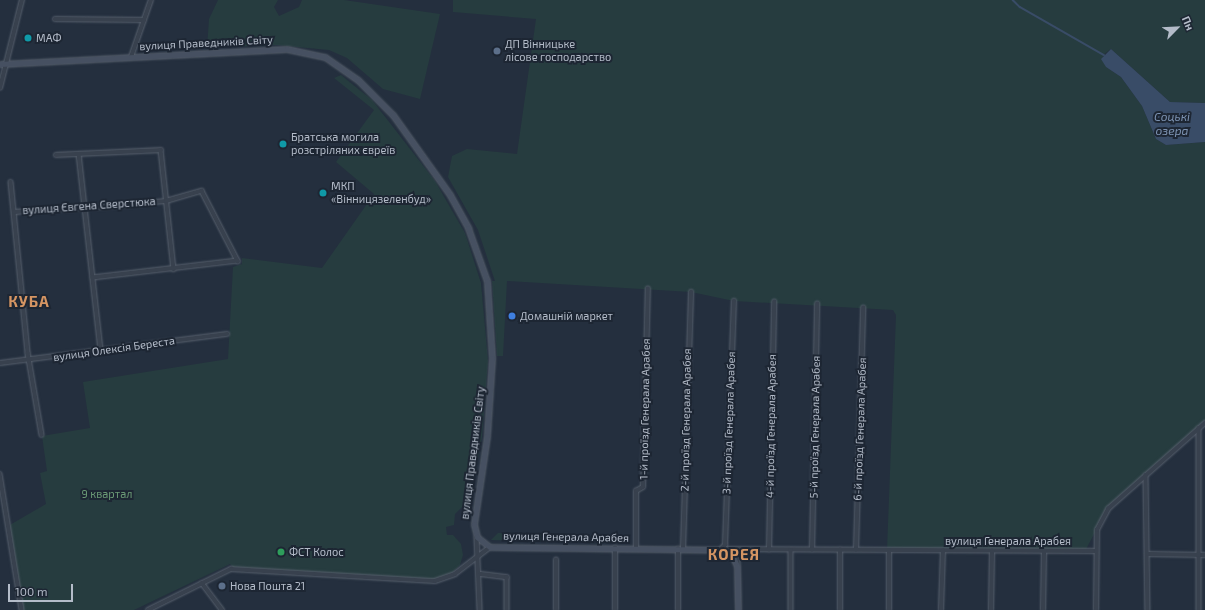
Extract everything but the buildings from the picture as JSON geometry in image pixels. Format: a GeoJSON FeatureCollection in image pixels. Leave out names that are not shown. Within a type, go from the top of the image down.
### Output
{"type":"FeatureCollection","features":[{"type":"Feature","properties":{"kind":"main road","name":"вулиця Праведників Світу"},"geometry":{"type":"LineString","coordinates":[[0,64],[7,62],[281,49],[325,57],[376,96],[416,144],[459,210],[487,281],[492,365],[487,436],[474,524],[478,537]]}},
{"type":"Feature","properties":{"kind":"main road"},"geometry":{"type":"LineString","coordinates":[[478,537],[490,547]]}},
{"type":"Feature","properties":{"kind":"main road","name":"вулиця Генерала Арабея"},"geometry":{"type":"LineString","coordinates":[[490,547],[719,549]]}},
{"type":"Feature","properties":{"kind":"main road"},"geometry":{"type":"LineString","coordinates":[[719,549],[733,557],[739,575],[738,610]]}},
{"type":"Feature","properties":{"kind":"street"},"geometry":{"type":"LineString","coordinates":[[0,88],[22,0]]}},
{"type":"Feature","properties":{"kind":"street","name":"вулиця Праведників Світу"},"geometry":{"type":"LineString","coordinates":[[131,57],[151,0]]}},
{"type":"Feature","properties":{"kind":"street"},"geometry":{"type":"LineString","coordinates":[[55,19],[144,20]]}},
{"type":"Feature","properties":{"kind":"street"},"geometry":{"type":"LineString","coordinates":[[56,155],[161,150],[174,269],[93,278]]}},
{"type":"Feature","properties":{"kind":"street"},"geometry":{"type":"LineString","coordinates":[[79,154],[101,351]]}},
{"type":"Feature","properties":{"kind":"street"},"geometry":{"type":"LineString","coordinates":[[11,182],[30,360],[42,435]]}},
{"type":"Feature","properties":{"kind":"street","name":"вулиця Євгена Сверстюка"},"geometry":{"type":"LineString","coordinates":[[14,212],[85,208],[166,200],[206,192],[238,261],[174,269]]}},
{"type":"Feature","properties":{"kind":"street","name":"1-й проїзд Генерала Арабея"},"geometry":{"type":"LineString","coordinates":[[636,548],[636,491],[643,487],[648,289]]}},
{"type":"Feature","properties":{"kind":"street","name":"2-й проїзд Генерала Арабея"},"geometry":{"type":"LineString","coordinates":[[678,610],[691,292]]}},
{"type":"Feature","properties":{"kind":"street","name":"3-й проїзд Генерала Арабея"},"geometry":{"type":"LineString","coordinates":[[719,549],[725,545],[734,301]]}},
{"type":"Feature","properties":{"kind":"street","name":"4-й проїзд Генерала Арабея"},"geometry":{"type":"LineString","coordinates":[[769,550],[774,302]]}},
{"type":"Feature","properties":{"kind":"street","name":"5-й проїзд Генерала Арабея"},"geometry":{"type":"LineString","coordinates":[[812,550],[817,304]]}},
{"type":"Feature","properties":{"kind":"street","name":"6-й проїзд Генерала Арабея"},"geometry":{"type":"LineString","coordinates":[[856,550],[863,308]]}},
{"type":"Feature","properties":{"kind":"street","name":"вулиця Олексія Береста"},"geometry":{"type":"LineString","coordinates":[[0,363],[227,334]]}},
{"type":"Feature","properties":{"kind":"street"},"geometry":{"type":"LineString","coordinates":[[1096,610],[1097,530],[1108,508],[1205,422]]}},
{"type":"Feature","properties":{"kind":"street"},"geometry":{"type":"LineString","coordinates":[[1199,428],[1199,610]]}},
{"type":"Feature","properties":{"kind":"street"},"geometry":{"type":"LineString","coordinates":[[0,474],[22,610]]}},
{"type":"Feature","properties":{"kind":"street"},"geometry":{"type":"LineString","coordinates":[[1146,475],[1148,610]]}},
{"type":"Feature","properties":{"kind":"street"},"geometry":{"type":"LineString","coordinates":[[478,537],[477,558],[481,574],[480,610]]}},
{"type":"Feature","properties":{"kind":"street","name":"вулиця Генерала Арабея"},"geometry":{"type":"LineString","coordinates":[[148,610],[234,569],[435,581],[455,574],[490,547]]}},
{"type":"Feature","properties":{"kind":"street"},"geometry":{"type":"LineString","coordinates":[[615,548],[615,610]]}},
{"type":"Feature","properties":{"kind":"street","name":"вулиця Генерала Арабея"},"geometry":{"type":"LineString","coordinates":[[719,549],[1096,551]]}},
{"type":"Feature","properties":{"kind":"street"},"geometry":{"type":"LineString","coordinates":[[738,550],[739,575]]}},
{"type":"Feature","properties":{"kind":"street"},"geometry":{"type":"LineString","coordinates":[[791,550],[791,610]]}},
{"type":"Feature","properties":{"kind":"street"},"geometry":{"type":"LineString","coordinates":[[840,550],[840,610]]}},
{"type":"Feature","properties":{"kind":"street"},"geometry":{"type":"LineString","coordinates":[[889,550],[889,610]]}},
{"type":"Feature","properties":{"kind":"street"},"geometry":{"type":"LineString","coordinates":[[941,610],[943,551]]}},
{"type":"Feature","properties":{"kind":"street"},"geometry":{"type":"LineString","coordinates":[[991,610],[992,551]]}},
{"type":"Feature","properties":{"kind":"street"},"geometry":{"type":"LineString","coordinates":[[1043,610],[1044,551]]}},
{"type":"Feature","properties":{"kind":"street"},"geometry":{"type":"LineString","coordinates":[[1148,554],[1205,555]]}},
{"type":"Feature","properties":{"kind":"street"},"geometry":{"type":"LineString","coordinates":[[556,560],[556,610]]}},
{"type":"Feature","properties":{"kind":"street"},"geometry":{"type":"LineString","coordinates":[[481,574],[507,577],[507,610]]}},
{"type":"Feature","properties":{"kind":"street"},"geometry":{"type":"LineString","coordinates":[[202,583],[222,610]]}},
{"type":"Feature","properties":{"kind":"green space"},"geometry":{"type":"Polygon","coordinates":[[[218,0],[278,0],[274,7],[279,16],[299,7],[302,0],[344,0],[440,14],[420,99],[383,89],[347,58],[329,50],[276,45],[207,48],[209,19],[218,0]]]}},
{"type":"Feature","properties":{"kind":"green space"},"geometry":{"type":"Polygon","coordinates":[[[453,0],[1205,0],[1205,103],[1170,102],[1111,49],[1103,55],[1106,67],[1121,77],[1142,106],[1156,139],[1166,145],[1205,142],[1205,423],[1108,508],[1085,551],[887,550],[896,315],[893,310],[734,301],[691,292],[507,281],[503,356],[497,356],[492,281],[495,281],[478,230],[448,177],[452,156],[467,149],[517,154],[536,19],[453,12],[453,0]]]}},
{"type":"Feature","properties":{"kind":"green space","name":"9 квартал"},"geometry":{"type":"Polygon","coordinates":[[[341,75],[372,100],[435,181],[465,233],[481,283],[488,361],[482,437],[471,498],[455,514],[454,525],[446,527],[447,535],[453,535],[461,544],[463,555],[460,565],[448,577],[440,580],[234,569],[230,564],[134,610],[22,610],[8,526],[46,504],[40,473],[47,471],[42,436],[90,428],[83,382],[228,359],[233,267],[242,264],[242,258],[322,268],[374,194],[336,162],[374,110],[334,78],[341,75]]]}},
{"type":"Feature","properties":{"kind":"green space"},"geometry":{"type":"Polygon","coordinates":[[[498,533],[556,534],[556,542],[491,540],[498,533]]]}},
{"type":"Feature","properties":{"kind":"water","name":"Соцькі озера"},"geometry":{"type":"Polygon","coordinates":[[[1111,49],[1170,102],[1205,103],[1205,142],[1166,145],[1156,139],[1142,106],[1121,77],[1106,67],[1101,59],[1111,49]]]}},
{"type":"Feature","properties":{"kind":"waterway"},"geometry":{"type":"LineString","coordinates":[[1013,0],[1020,7],[1104,55]]}},
{"type":"Feature","properties":{"kind":"place","name":"МАФ"},"geometry":{"type":"Point","coordinates":[28,38]}},
{"type":"Feature","properties":{"kind":"place","name":"ДП Вінницьке лісове господарство"},"geometry":{"type":"Point","coordinates":[497,51]}},
{"type":"Feature","properties":{"kind":"place","name":"Братська могила розстріляних євреїв"},"geometry":{"type":"Point","coordinates":[283,144]}},
{"type":"Feature","properties":{"kind":"place","name":"МКП «Вінницязеленбуд»"},"geometry":{"type":"Point","coordinates":[323,193]}},
{"type":"Feature","properties":{"kind":"place","name":"Домашній маркет"},"geometry":{"type":"Point","coordinates":[512,316]}},
{"type":"Feature","properties":{"kind":"place","name":"ФСТ Колос"},"geometry":{"type":"Point","coordinates":[281,552]}},
{"type":"Feature","properties":{"kind":"place","name":"Нова Пошта 21"},"geometry":{"type":"Point","coordinates":[222,586]}},
{"type":"Feature","properties":{"kind":"district","name":"КУБА"},"geometry":{"type":"Point","coordinates":[29,302]}},
{"type":"Feature","properties":{"kind":"district","name":"КОРЕЯ"},"geometry":{"type":"Point","coordinates":[734,555]}}]}
